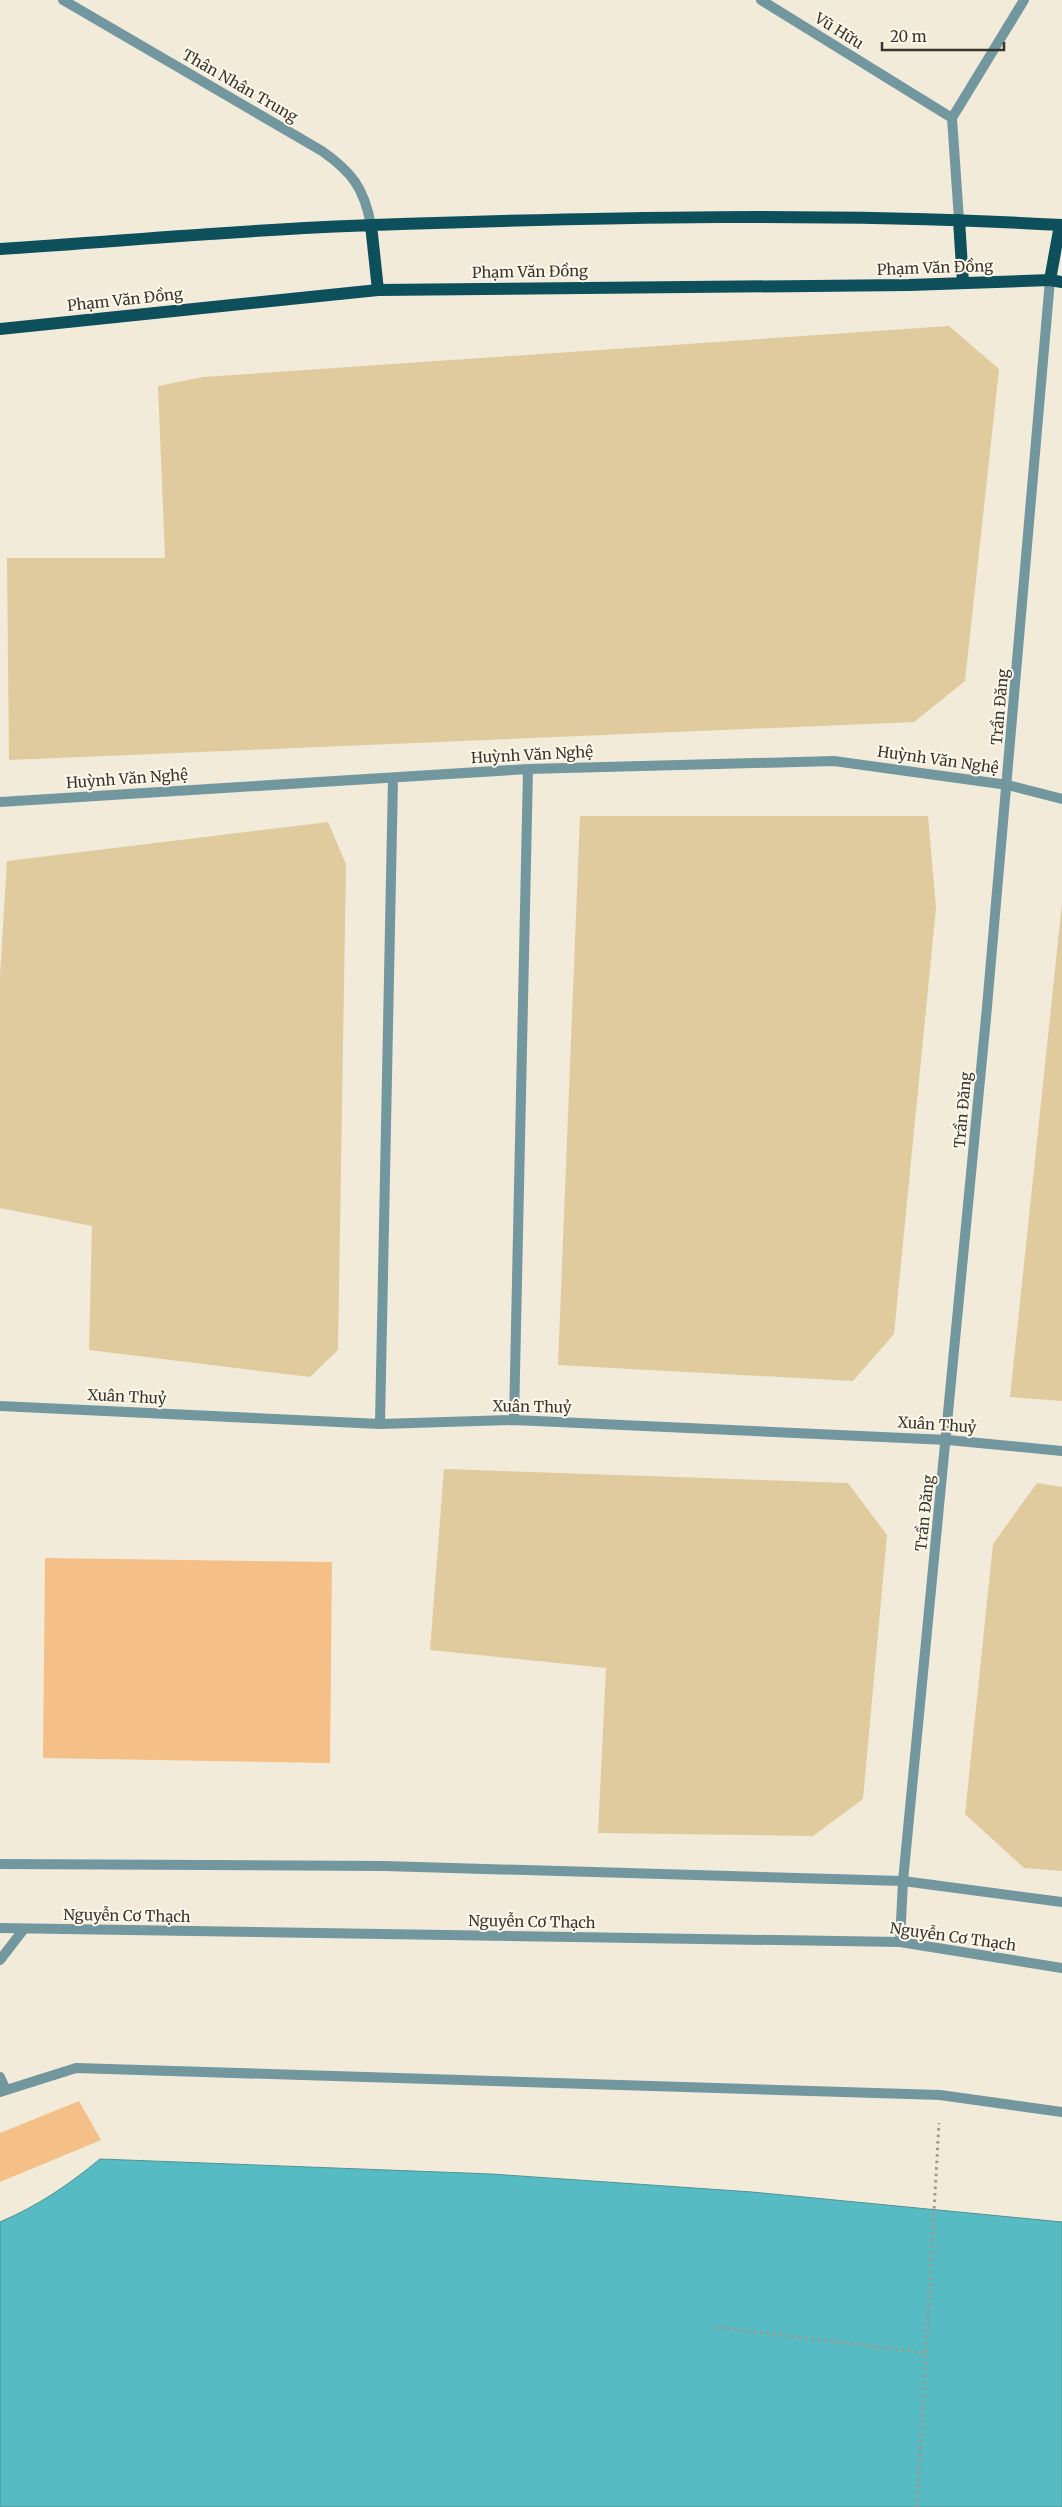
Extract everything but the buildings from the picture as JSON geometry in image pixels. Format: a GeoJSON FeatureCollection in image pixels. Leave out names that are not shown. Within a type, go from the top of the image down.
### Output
{"type":"FeatureCollection","features":[{"type":"Feature","properties":{"kind":"main road"},"geometry":{"type":"LineString","coordinates":[[0,249],[371,225],[733,217],[959,220],[1061,225],[1056,281]]}},
{"type":"Feature","properties":{"kind":"main road"},"geometry":{"type":"LineString","coordinates":[[959,220],[964,283]]}},
{"type":"Feature","properties":{"kind":"main road"},"geometry":{"type":"LineString","coordinates":[[371,225],[378,290]]}},
{"type":"Feature","properties":{"kind":"main road","name":"Phạm Văn Đồng"},"geometry":{"type":"LineString","coordinates":[[0,329],[378,290],[1056,281]]}},
{"type":"Feature","properties":{"kind":"street","name":"Thân Nhân Trung"},"geometry":{"type":"LineString","coordinates":[[63,0],[322,150],[343,165],[357,183],[367,202],[371,225]]}},
{"type":"Feature","properties":{"kind":"street","name":"Vũ Hữu"},"geometry":{"type":"LineString","coordinates":[[761,0],[952,118]]}},
{"type":"Feature","properties":{"kind":"street"},"geometry":{"type":"LineString","coordinates":[[959,220],[952,118],[1024,0]]}},
{"type":"Feature","properties":{"kind":"street","name":"Trần Đăng"},"geometry":{"type":"LineString","coordinates":[[900,1942],[903,1881],[948,1440],[1056,281]]}},
{"type":"Feature","properties":{"kind":"street","name":"Huỳnh Văn Nghệ"},"geometry":{"type":"LineString","coordinates":[[0,802],[528,769],[834,761],[1008,785],[1062,798]]}},
{"type":"Feature","properties":{"kind":"street"},"geometry":{"type":"LineString","coordinates":[[514,1420],[528,769]]}},
{"type":"Feature","properties":{"kind":"street"},"geometry":{"type":"LineString","coordinates":[[380,1424],[393,778]]}},
{"type":"Feature","properties":{"kind":"street","name":"Xuân Thuỷ"},"geometry":{"type":"LineString","coordinates":[[0,1406],[380,1424],[514,1420],[948,1440],[1062,1451]]}},
{"type":"Feature","properties":{"kind":"street"},"geometry":{"type":"LineString","coordinates":[[0,1864],[384,1866],[903,1881],[1062,1902]]}},
{"type":"Feature","properties":{"kind":"street","name":"Nguyễn Cơ Thạch"},"geometry":{"type":"LineString","coordinates":[[0,1928],[900,1942],[1062,1968]]}},
{"type":"Feature","properties":{"kind":"street"},"geometry":{"type":"LineString","coordinates":[[0,1960],[24,1929]]}},
{"type":"Feature","properties":{"kind":"street"},"geometry":{"type":"LineString","coordinates":[[0,2077],[3,2092],[76,2068],[940,2094],[1062,2112]]}},
{"type":"Feature","properties":{"kind":"path"},"geometry":{"type":"LineString","coordinates":[[917,2507],[940,2094]]}},
{"type":"Feature","properties":{"kind":"path"},"geometry":{"type":"LineString","coordinates":[[715,2327],[926,2353]]}},
{"type":"Feature","properties":{"kind":"shaded area"},"geometry":{"type":"Polygon","coordinates":[[[949,326],[999,369],[965,681],[914,722],[9,760],[7,558],[165,558],[158,386],[203,377],[949,326]]]}},
{"type":"Feature","properties":{"kind":"shaded area"},"geometry":{"type":"Polygon","coordinates":[[[580,816],[928,816],[936,908],[894,1334],[853,1381],[558,1365],[580,816]]]}},
{"type":"Feature","properties":{"kind":"shaded area"},"geometry":{"type":"Polygon","coordinates":[[[328,822],[346,864],[338,1350],[310,1377],[89,1350],[92,1226],[0,1208],[0,976],[7,861],[328,822]]]}},
{"type":"Feature","properties":{"kind":"shaded area"},"geometry":{"type":"Polygon","coordinates":[[[1062,903],[1062,1401],[1010,1397],[1062,903]]]}},
{"type":"Feature","properties":{"kind":"shaded area"},"geometry":{"type":"Polygon","coordinates":[[[444,1469],[848,1483],[887,1535],[863,1799],[813,1836],[598,1833],[606,1668],[430,1650],[444,1469]]]}},
{"type":"Feature","properties":{"kind":"shaded area"},"geometry":{"type":"Polygon","coordinates":[[[1037,1483],[1062,1487],[1062,1871],[1024,1868],[965,1814],[993,1544],[1037,1483]]]}},
{"type":"Feature","properties":{"kind":"water"},"geometry":{"type":"Polygon","coordinates":[[[100,2159],[491,2174],[752,2192],[1062,2222],[1062,2507],[0,2507],[0,2222],[52,2194],[100,2159]]]}}]}
